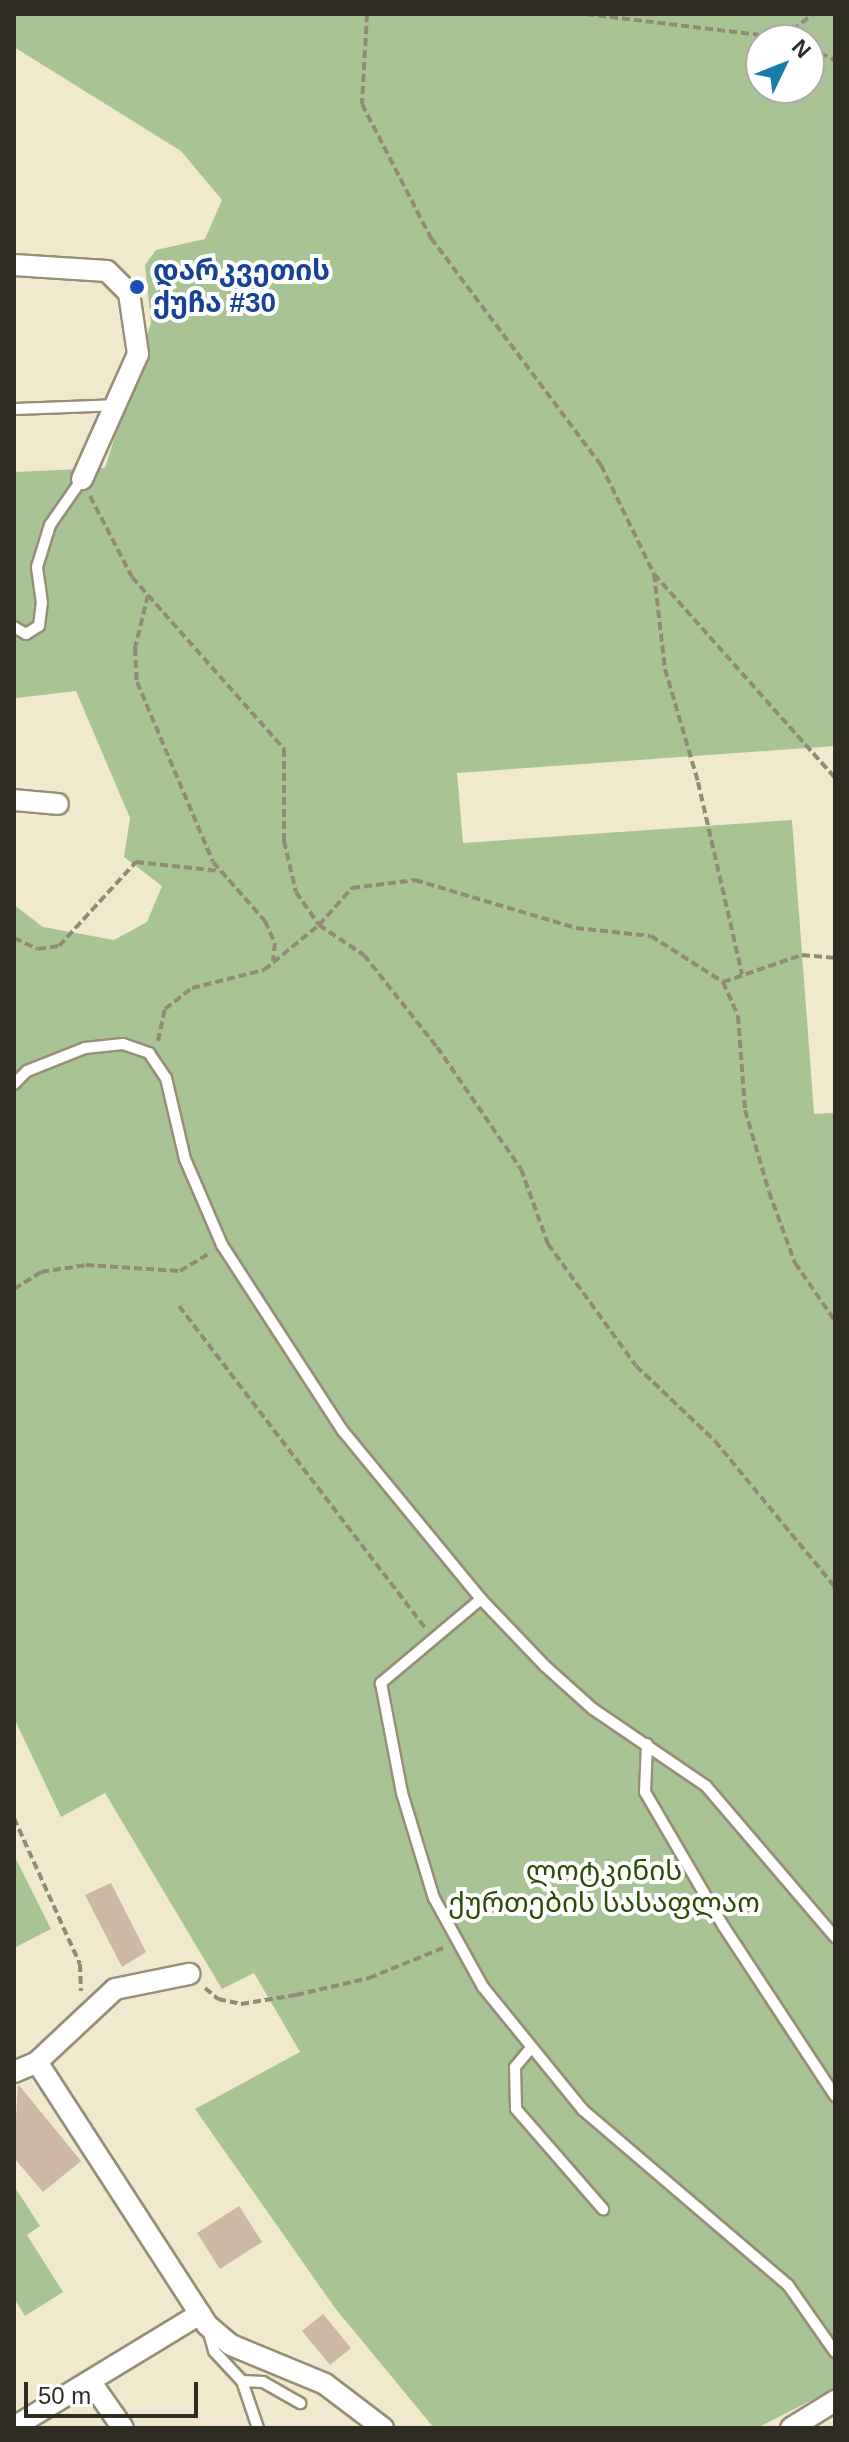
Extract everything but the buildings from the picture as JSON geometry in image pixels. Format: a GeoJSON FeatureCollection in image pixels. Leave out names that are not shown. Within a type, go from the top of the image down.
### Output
{"type":"FeatureCollection","features":[{"type":"Feature","properties":{"kind":"street"},"geometry":{"type":"LineString","coordinates":[[14,265],[107,271],[129,293],[137,323],[138,354],[82,479]]}},
{"type":"Feature","properties":{"kind":"street"},"geometry":{"type":"LineString","coordinates":[[14,800],[58,804]]}},
{"type":"Feature","properties":{"kind":"street"},"geometry":{"type":"LineString","coordinates":[[14,2072],[37,2062],[81,2017],[115,1989],[189,1974]]}},
{"type":"Feature","properties":{"kind":"street"},"geometry":{"type":"LineString","coordinates":[[37,2062],[203,2320],[231,2345],[325,2384],[383,2428]]}},
{"type":"Feature","properties":{"kind":"street"},"geometry":{"type":"LineString","coordinates":[[14,2427],[90,2381],[203,2320]]}},
{"type":"Feature","properties":{"kind":"street"},"geometry":{"type":"LineString","coordinates":[[90,2381],[123,2428]]}},
{"type":"Feature","properties":{"kind":"street"},"geometry":{"type":"LineString","coordinates":[[791,2428],[835,2401]]}},
{"type":"Feature","properties":{"kind":"lane"},"geometry":{"type":"LineString","coordinates":[[14,409],[116,405]]}},
{"type":"Feature","properties":{"kind":"lane"},"geometry":{"type":"LineString","coordinates":[[14,627],[26,634],[39,626],[37,567],[50,525],[82,479]]}},
{"type":"Feature","properties":{"kind":"lane"},"geometry":{"type":"LineString","coordinates":[[14,1084],[27,1071],[85,1048],[123,1044],[149,1053],[166,1078],[185,1159],[222,1245],[343,1431],[481,1599],[593,1709],[706,1786],[835,1937]]}},
{"type":"Feature","properties":{"kind":"lane"},"geometry":{"type":"LineString","coordinates":[[481,1599],[381,1683],[402,1793],[434,1898],[483,1987],[583,2110],[788,2285],[835,2352]]}},
{"type":"Feature","properties":{"kind":"lane"},"geometry":{"type":"LineString","coordinates":[[647,1744],[645,1792],[724,1927],[835,2096]]}},
{"type":"Feature","properties":{"kind":"lane"},"geometry":{"type":"LineString","coordinates":[[531,2048],[515,2067],[516,2109],[603,2209]]}},
{"type":"Feature","properties":{"kind":"lane"},"geometry":{"type":"LineString","coordinates":[[203,2320],[214,2351],[242,2381],[258,2428]]}},
{"type":"Feature","properties":{"kind":"lane"},"geometry":{"type":"LineString","coordinates":[[242,2381],[277,2387],[300,2403]]}},
{"type":"Feature","properties":{"kind":"path"},"geometry":{"type":"LineString","coordinates":[[367,14],[362,104],[431,238],[601,465],[654,574],[835,778]]}},
{"type":"Feature","properties":{"kind":"path"},"geometry":{"type":"LineString","coordinates":[[586,14],[745,34]]}},
{"type":"Feature","properties":{"kind":"path"},"geometry":{"type":"LineString","coordinates":[[82,479],[132,577],[284,749],[284,841],[296,892],[319,925],[364,955],[437,1047],[521,1169],[548,1244],[636,1366],[715,1441],[835,1587]]}},
{"type":"Feature","properties":{"kind":"path"},"geometry":{"type":"LineString","coordinates":[[654,574],[665,669],[698,782],[742,974]]}},
{"type":"Feature","properties":{"kind":"path"},"geometry":{"type":"LineString","coordinates":[[148,595],[135,648],[137,682],[213,862],[265,921],[275,943],[273,963]]}},
{"type":"Feature","properties":{"kind":"path"},"geometry":{"type":"LineString","coordinates":[[14,938],[38,949],[59,946],[136,862],[221,871]]}},
{"type":"Feature","properties":{"kind":"path"},"geometry":{"type":"LineString","coordinates":[[157,1064],[165,1009],[192,988],[222,984],[273,963],[319,925],[352,888],[415,880],[576,928],[651,936],[723,982],[738,1016],[745,1110],[769,1192],[795,1263],[835,1321]]}},
{"type":"Feature","properties":{"kind":"path"},"geometry":{"type":"LineString","coordinates":[[723,982],[802,955],[835,958]]}},
{"type":"Feature","properties":{"kind":"path"},"geometry":{"type":"LineString","coordinates":[[14,1289],[41,1272],[86,1265],[180,1271],[222,1245]]}},
{"type":"Feature","properties":{"kind":"path"},"geometry":{"type":"LineString","coordinates":[[179,1306],[433,1639]]}},
{"type":"Feature","properties":{"kind":"path"},"geometry":{"type":"LineString","coordinates":[[14,1818],[80,1964],[81,2017]]}},
{"type":"Feature","properties":{"kind":"path"},"geometry":{"type":"LineString","coordinates":[[189,1974],[218,1999],[241,2004],[369,1978],[456,1942]]}},
{"type":"Feature","properties":{"kind":"green space","name":"ლოტკინის ქურთების სასაფლაო"},"geometry":{"type":"Polygon","coordinates":[[[14,14],[835,14],[835,746],[457,773],[463,843],[792,820],[814,1114],[835,1113],[835,2388],[757,2428],[434,2428],[335,2308],[195,2109],[300,2052],[254,1973],[222,1989],[105,1793],[61,1817],[14,1718],[14,905],[43,927],[114,940],[147,922],[162,886],[124,857],[130,818],[76,691],[16,698],[14,472],[105,468],[151,323],[145,265],[156,250],[205,239],[222,200],[181,151],[14,47],[14,14]]]}},
{"type":"Feature","properties":{"kind":"green space"},"geometry":{"type":"Polygon","coordinates":[[[14,1855],[51,1929],[14,1948],[14,1855]]]}},
{"type":"Feature","properties":{"kind":"green space"},"geometry":{"type":"Polygon","coordinates":[[[14,2186],[40,2226],[27,2235],[63,2292],[25,2316],[14,2298],[14,2186]]]}},
{"type":"Feature","properties":{"kind":"place","name":"დარკვეთის ქუჩა #30"},"geometry":{"type":"Point","coordinates":[137,287]}}]}
